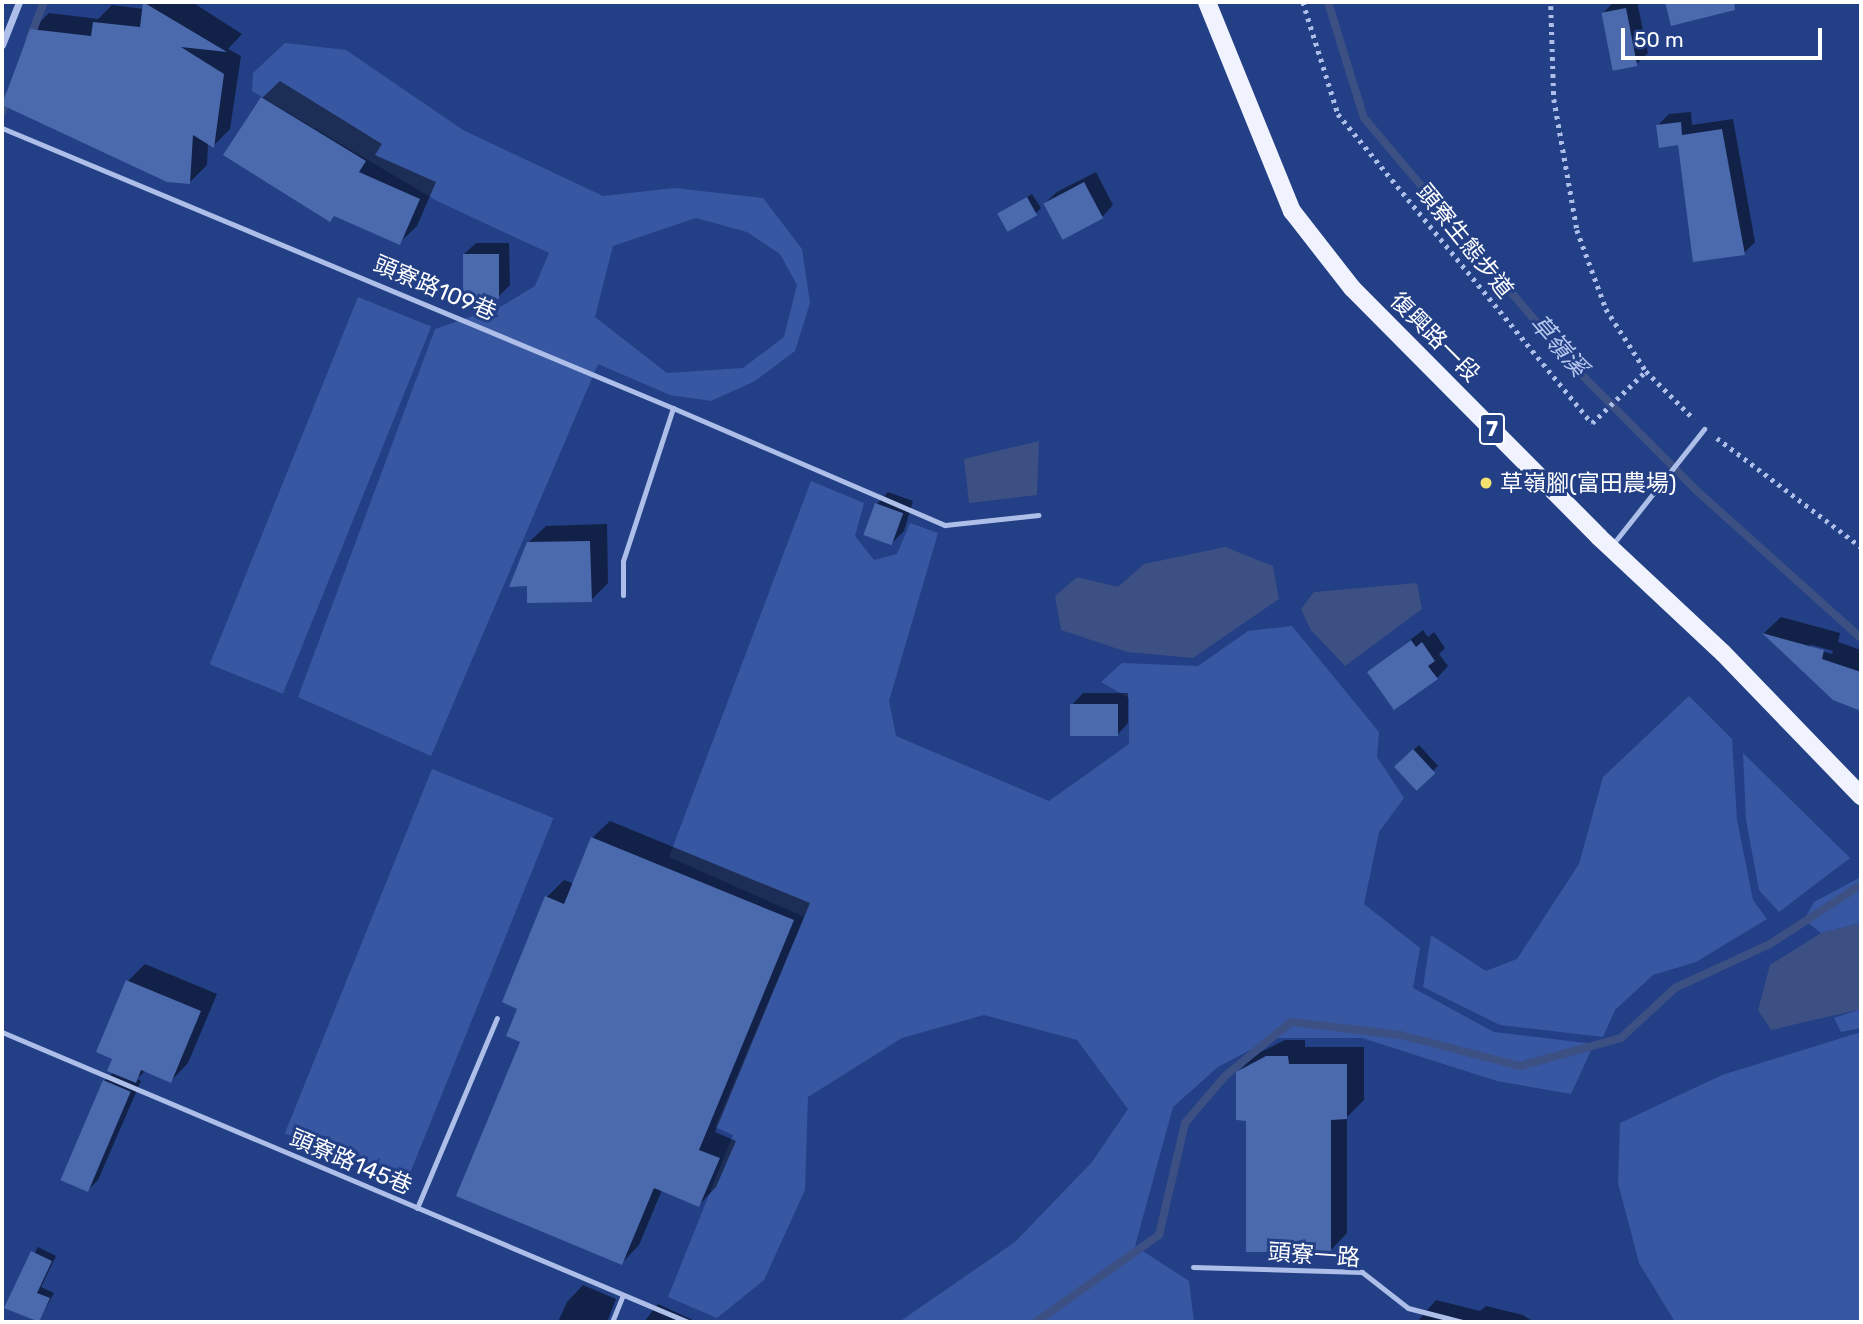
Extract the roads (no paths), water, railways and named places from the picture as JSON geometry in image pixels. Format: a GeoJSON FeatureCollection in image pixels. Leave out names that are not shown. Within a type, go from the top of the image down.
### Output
{"type":"FeatureCollection","features":[{"type":"Feature","properties":{"kind":"main road","name":"復興路一段"},"geometry":{"type":"LineString","coordinates":[[1208,2],[1292,211],[1352,288],[1610,547],[1723,653],[1861,796]]}},
{"type":"Feature","properties":{"kind":"street"},"geometry":{"type":"LineString","coordinates":[[2,45],[19,2]]}},
{"type":"Feature","properties":{"kind":"lane","name":"頭寮路109巷"},"geometry":{"type":"LineString","coordinates":[[2,128],[946,524],[1038,515]]}},
{"type":"Feature","properties":{"kind":"lane"},"geometry":{"type":"LineString","coordinates":[[623,595],[623,561],[673,408]]}},
{"type":"Feature","properties":{"kind":"lane"},"geometry":{"type":"LineString","coordinates":[[1610,547],[1704,429]]}},
{"type":"Feature","properties":{"kind":"lane"},"geometry":{"type":"LineString","coordinates":[[416,1208],[497,1018]]}},
{"type":"Feature","properties":{"kind":"lane","name":"頭寮路145巷"},"geometry":{"type":"LineString","coordinates":[[2,1032],[688,1322]]}},
{"type":"Feature","properties":{"kind":"lane","name":"頭寮一路"},"geometry":{"type":"LineString","coordinates":[[1193,1267],[1362,1272],[1408,1308],[1462,1322]]}},
{"type":"Feature","properties":{"kind":"lane"},"geometry":{"type":"LineString","coordinates":[[612,1322],[623,1295]]}},
{"type":"Feature","properties":{"kind":"waterway"},"geometry":{"type":"LineString","coordinates":[[30,38],[44,2]]}},
{"type":"Feature","properties":{"kind":"waterway","name":"草嶺溪"},"geometry":{"type":"LineString","coordinates":[[1328,2],[1364,118],[1579,372],[1697,491],[1861,638]]}},
{"type":"Feature","properties":{"kind":"waterway"},"geometry":{"type":"LineString","coordinates":[[2,112],[8,96]]}},
{"type":"Feature","properties":{"kind":"waterway"},"geometry":{"type":"LineString","coordinates":[[1036,1322],[1159,1235],[1185,1123],[1225,1076],[1291,1022],[1401,1035],[1520,1066],[1621,1038],[1675,988],[1770,944],[1861,885]]}},
{"type":"Feature","properties":{"kind":"place","name":"草嶺腳(富田農場)"},"geometry":{"type":"Point","coordinates":[1486,483]}}]}
